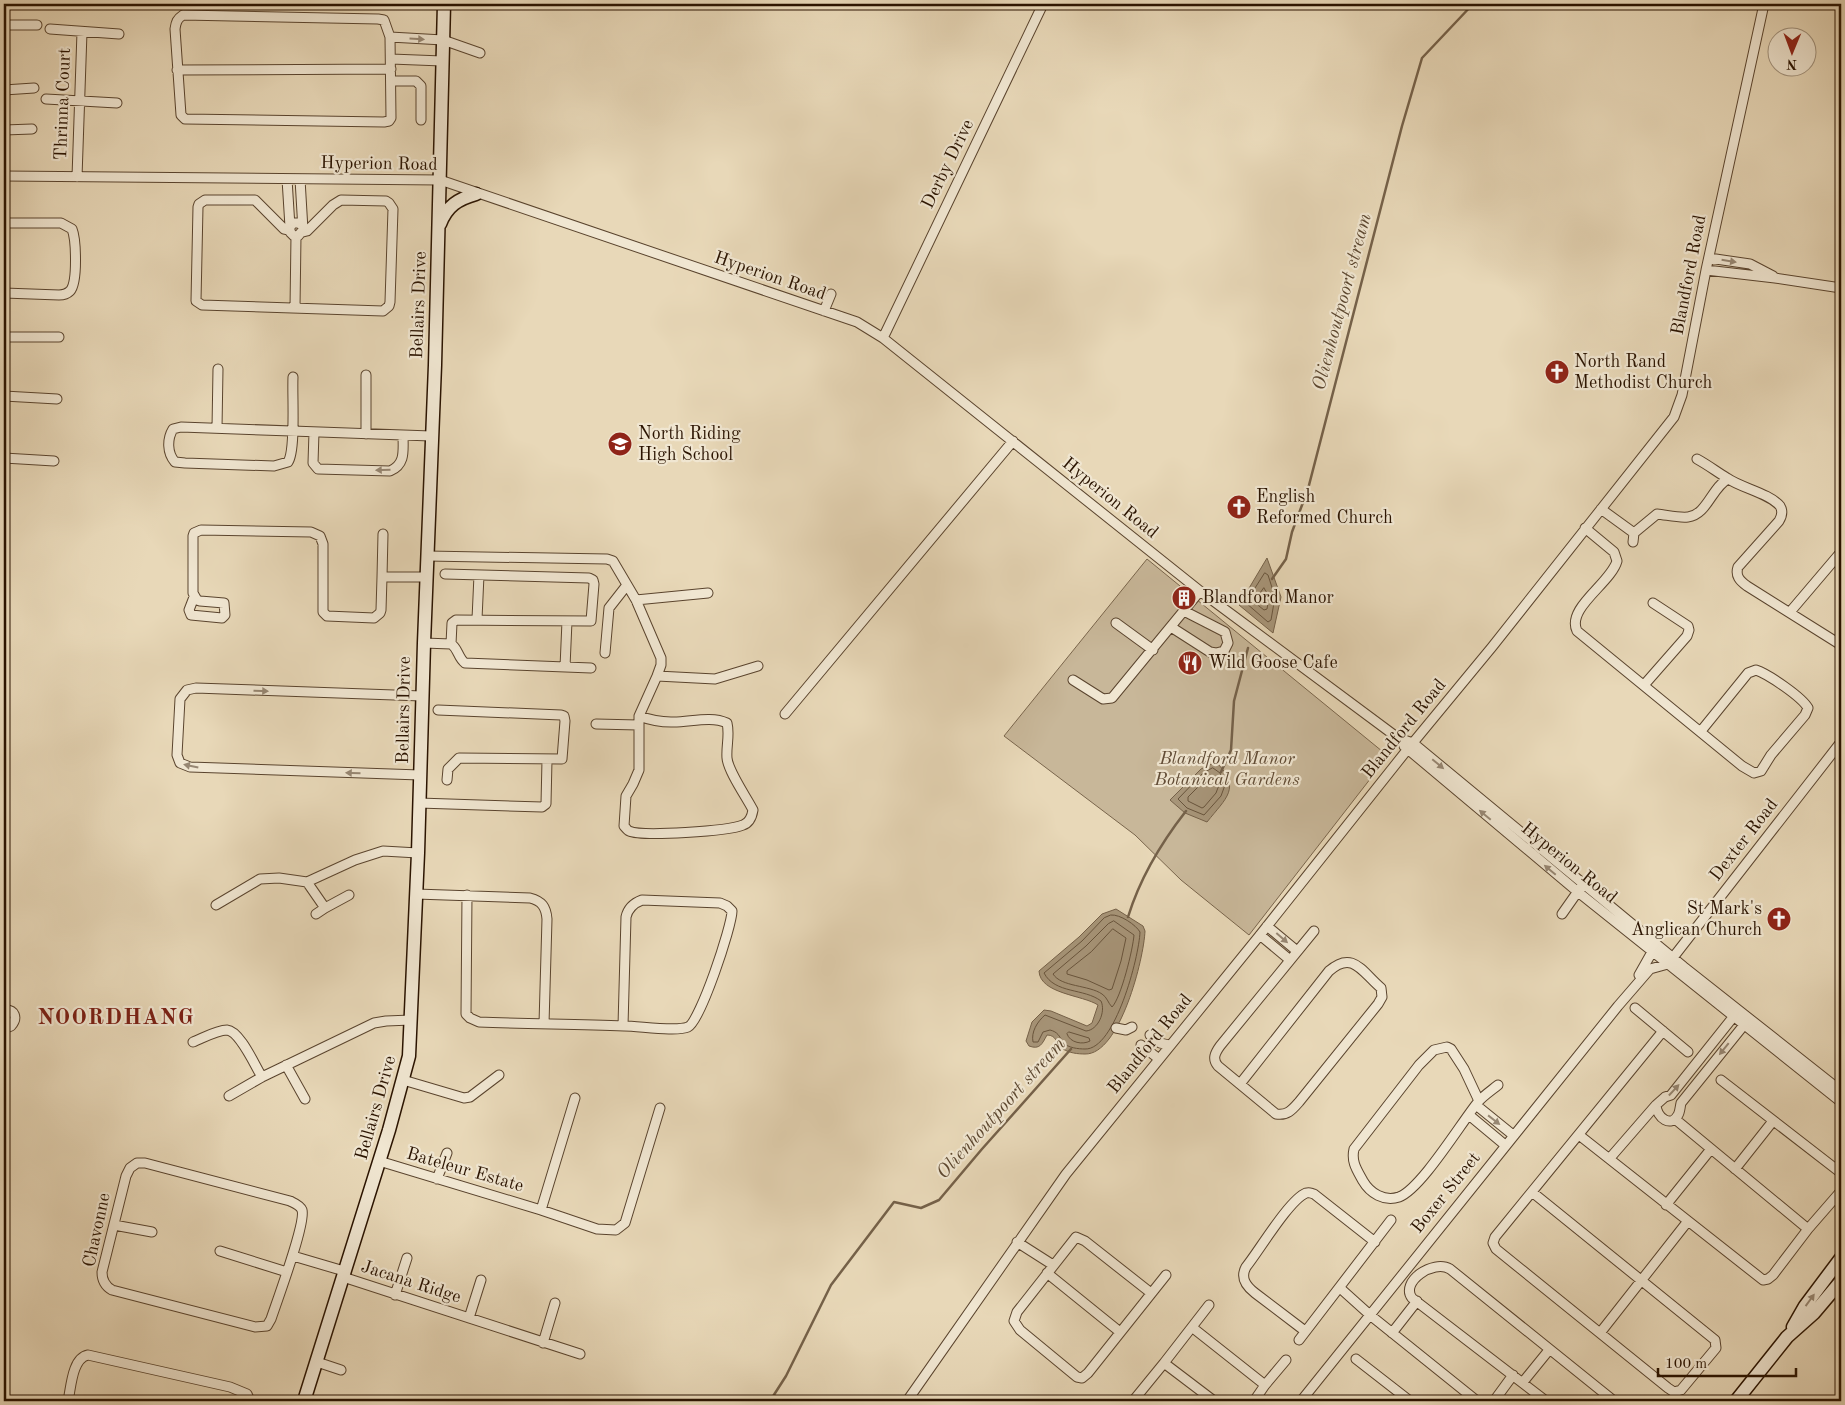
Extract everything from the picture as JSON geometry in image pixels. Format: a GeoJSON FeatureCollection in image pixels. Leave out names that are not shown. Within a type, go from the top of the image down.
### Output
{"type":"FeatureCollection","features":[{"type":"Feature","properties":{"kind":"street","name":"Bellairs Drive"},"geometry":{"type":"LineString","coordinates":[[304,1401],[410,1056],[439,229],[444,4]]}},
{"type":"Feature","properties":{"kind":"street","name":"Derby Drive"},"geometry":{"type":"LineString","coordinates":[[883,338],[1043,4]]}},
{"type":"Feature","properties":{"kind":"street","name":"Blandford Road"},"geometry":{"type":"LineString","coordinates":[[907,1401],[1066,1174],[1492,647],[1676,413],[1682,395],[1706,270],[1764,4]]}},
{"type":"Feature","properties":{"kind":"street"},"geometry":{"type":"LineString","coordinates":[[183,15],[378,18],[384,20],[390,37],[391,118],[389,121],[189,120],[181,115],[177,70],[176,23],[183,15]]}},
{"type":"Feature","properties":{"kind":"street"},"geometry":{"type":"LineString","coordinates":[[4,25],[37,25]]}},
{"type":"Feature","properties":{"kind":"street"},"geometry":{"type":"LineString","coordinates":[[50,29],[119,34]]}},
{"type":"Feature","properties":{"kind":"street","name":"Thrinna Court"},"geometry":{"type":"LineString","coordinates":[[77,177],[82,32]]}},
{"type":"Feature","properties":{"kind":"street"},"geometry":{"type":"LineString","coordinates":[[390,37],[443,40],[480,53]]}},
{"type":"Feature","properties":{"kind":"street"},"geometry":{"type":"LineString","coordinates":[[177,70],[442,61]]}},
{"type":"Feature","properties":{"kind":"street"},"geometry":{"type":"LineString","coordinates":[[390,81],[416,81],[419,83],[421,86],[421,120]]}},
{"type":"Feature","properties":{"kind":"street"},"geometry":{"type":"LineString","coordinates":[[4,90],[34,88]]}},
{"type":"Feature","properties":{"kind":"street"},"geometry":{"type":"LineString","coordinates":[[46,100],[118,104]]}},
{"type":"Feature","properties":{"kind":"street"},"geometry":{"type":"LineString","coordinates":[[4,130],[32,128]]}},
{"type":"Feature","properties":{"kind":"street","name":"Hyperion Road"},"geometry":{"type":"LineString","coordinates":[[4,176],[440,180],[476,194],[857,322],[883,338],[1200,591],[1410,747],[1507,822],[1584,883],[1670,961],[1841,1092]]}},
{"type":"Feature","properties":{"kind":"street"},"geometry":{"type":"LineString","coordinates":[[287,179],[296,230]]}},
{"type":"Feature","properties":{"kind":"street"},"geometry":{"type":"LineString","coordinates":[[295,308],[296,230],[300,179]]}},
{"type":"Feature","properties":{"kind":"street"},"geometry":{"type":"LineString","coordinates":[[439,229],[443,218],[451,206],[464,198],[476,194]]}},
{"type":"Feature","properties":{"kind":"street"},"geometry":{"type":"LineString","coordinates":[[255,200],[284,229],[307,231],[333,204],[341,200],[386,201],[390,203],[393,209],[390,302],[386,309],[383,311],[295,308],[198,304],[195,298],[198,207],[202,201],[255,200]]}},
{"type":"Feature","properties":{"kind":"street"},"geometry":{"type":"LineString","coordinates":[[4,223],[67,225],[74,234],[75,270],[73,286],[64,294],[4,293]]}},
{"type":"Feature","properties":{"kind":"street"},"geometry":{"type":"LineString","coordinates":[[1709,258],[1750,264],[1775,278]]}},
{"type":"Feature","properties":{"kind":"street"},"geometry":{"type":"LineString","coordinates":[[1706,270],[1841,288]]}},
{"type":"Feature","properties":{"kind":"street"},"geometry":{"type":"LineString","coordinates":[[824,311],[831,294]]}},
{"type":"Feature","properties":{"kind":"street"},"geometry":{"type":"LineString","coordinates":[[4,336],[59,337]]}},
{"type":"Feature","properties":{"kind":"street"},"geometry":{"type":"LineString","coordinates":[[217,428],[218,369]]}},
{"type":"Feature","properties":{"kind":"street"},"geometry":{"type":"LineString","coordinates":[[366,375],[366,434]]}},
{"type":"Feature","properties":{"kind":"street"},"geometry":{"type":"LineString","coordinates":[[293,377],[292,431],[290,459],[288,462],[282,465],[185,463],[174,462],[171,458],[169,450],[170,435],[172,429],[181,427],[217,428],[292,431],[314,432],[366,434],[431,436]]}},
{"type":"Feature","properties":{"kind":"street"},"geometry":{"type":"LineString","coordinates":[[4,396],[57,399]]}},
{"type":"Feature","properties":{"kind":"street"},"geometry":{"type":"LineString","coordinates":[[314,432],[313,463],[318,469],[390,470],[398,466],[402,460],[403,435]]}},
{"type":"Feature","properties":{"kind":"street"},"geometry":{"type":"LineString","coordinates":[[785,714],[1013,441]]}},
{"type":"Feature","properties":{"kind":"street"},"geometry":{"type":"LineString","coordinates":[[4,458],[54,460]]}},
{"type":"Feature","properties":{"kind":"street"},"geometry":{"type":"LineString","coordinates":[[1697,459],[1711,466],[1728,479],[1772,500],[1781,508],[1782,514],[1779,521],[1740,564],[1737,574],[1738,578],[1746,586],[1841,645]]}},
{"type":"Feature","properties":{"kind":"street"},"geometry":{"type":"LineString","coordinates":[[1633,542],[1634,532],[1656,514],[1682,517],[1695,515],[1718,486],[1728,479]]}},
{"type":"Feature","properties":{"kind":"street"},"geometry":{"type":"LineString","coordinates":[[1601,509],[1634,532]]}},
{"type":"Feature","properties":{"kind":"street"},"geometry":{"type":"LineString","coordinates":[[1585,528],[1614,552],[1616,561],[1612,571],[1578,612],[1575,628],[1580,635],[1747,770],[1758,772],[1763,769],[1768,760],[1805,715],[1808,708],[1804,702],[1784,687],[1756,670],[1748,673],[1701,731]]}},
{"type":"Feature","properties":{"kind":"street"},"geometry":{"type":"LineString","coordinates":[[194,597],[192,589],[194,533],[201,530],[316,533],[322,539],[323,612],[327,616],[374,618],[378,616],[381,610],[383,534]]}},
{"type":"Feature","properties":{"kind":"street"},"geometry":{"type":"LineString","coordinates":[[1790,612],[1841,552]]}},
{"type":"Feature","properties":{"kind":"street"},"geometry":{"type":"LineString","coordinates":[[427,556],[607,559],[613,562],[636,600],[660,658],[661,665],[639,721],[638,770],[634,784],[626,796],[623,818],[624,826],[628,831],[642,833],[701,832],[743,825],[752,817],[753,810],[729,768],[727,758],[729,741],[727,723],[713,720],[639,721],[596,724]]}},
{"type":"Feature","properties":{"kind":"street"},"geometry":{"type":"LineString","coordinates":[[445,574],[589,578],[593,580],[592,620],[590,622],[454,620],[452,623],[452,644]]}},
{"type":"Feature","properties":{"kind":"street"},"geometry":{"type":"LineString","coordinates":[[477,619],[479,575]]}},
{"type":"Feature","properties":{"kind":"street"},"geometry":{"type":"LineString","coordinates":[[382,576],[426,577]]}},
{"type":"Feature","properties":{"kind":"street"},"geometry":{"type":"LineString","coordinates":[[605,653],[609,608],[627,585]]}},
{"type":"Feature","properties":{"kind":"street"},"geometry":{"type":"LineString","coordinates":[[1074,680],[1103,699],[1112,698],[1200,591]]}},
{"type":"Feature","properties":{"kind":"street"},"geometry":{"type":"LineString","coordinates":[[636,600],[708,593]]}},
{"type":"Feature","properties":{"kind":"street"},"geometry":{"type":"LineString","coordinates":[[1644,685],[1687,636],[1689,631],[1688,626],[1653,603]]}},
{"type":"Feature","properties":{"kind":"street"},"geometry":{"type":"LineString","coordinates":[[1171,627],[1210,652],[1224,651],[1228,643],[1225,632],[1184,611]]}},
{"type":"Feature","properties":{"kind":"street"},"geometry":{"type":"LineString","coordinates":[[566,667],[567,621]]}},
{"type":"Feature","properties":{"kind":"street"},"geometry":{"type":"LineString","coordinates":[[1116,623],[1153,650]]}},
{"type":"Feature","properties":{"kind":"street"},"geometry":{"type":"LineString","coordinates":[[424,643],[452,644],[465,663],[591,668]]}},
{"type":"Feature","properties":{"kind":"street"},"geometry":{"type":"LineString","coordinates":[[657,676],[715,680],[758,666]]}},
{"type":"Feature","properties":{"kind":"street"},"geometry":{"type":"LineString","coordinates":[[420,775],[190,767],[180,763],[178,760],[178,746],[180,699],[187,690],[196,688],[422,696]]}},
{"type":"Feature","properties":{"kind":"street"},"geometry":{"type":"LineString","coordinates":[[438,710],[562,715],[565,720],[564,758],[560,760],[459,758],[448,769],[447,780]]}},
{"type":"Feature","properties":{"kind":"street","name":"Dexter Road"},"geometry":{"type":"LineString","coordinates":[[1670,961],[1841,742]]}},
{"type":"Feature","properties":{"kind":"street","name":"Hyperion Road"},"geometry":{"type":"LineString","coordinates":[[1410,747],[1578,892],[1652,952],[1670,961]]}},
{"type":"Feature","properties":{"kind":"street"},"geometry":{"type":"LineString","coordinates":[[419,803],[542,807],[546,804],[547,760]]}},
{"type":"Feature","properties":{"kind":"street"},"geometry":{"type":"LineString","coordinates":[[216,905],[260,879],[280,878],[307,882],[355,860],[383,851],[418,852]]}},
{"type":"Feature","properties":{"kind":"street"},"geometry":{"type":"LineString","coordinates":[[307,882],[325,908]]}},
{"type":"Feature","properties":{"kind":"street"},"geometry":{"type":"LineString","coordinates":[[1562,914],[1584,883]]}},
{"type":"Feature","properties":{"kind":"street"},"geometry":{"type":"LineString","coordinates":[[416,894],[530,898],[539,901],[544,906],[547,919],[544,1024]]}},
{"type":"Feature","properties":{"kind":"street"},"geometry":{"type":"LineString","coordinates":[[316,914],[349,895]]}},
{"type":"Feature","properties":{"kind":"street"},"geometry":{"type":"LineString","coordinates":[[466,895],[466,1014],[479,1022],[681,1029],[691,1026],[730,926],[732,911],[727,906],[720,903],[642,900],[628,910],[626,917],[623,1026]]}},
{"type":"Feature","properties":{"kind":"street"},"geometry":{"type":"LineString","coordinates":[[1268,926],[1297,951]]}},
{"type":"Feature","properties":{"kind":"street"},"geometry":{"type":"LineString","coordinates":[[1240,1084],[1329,971],[1335,966],[1343,962],[1354,964],[1381,988],[1382,997],[1291,1111],[1286,1114],[1276,1114],[1240,1084],[1216,1063],[1214,1056],[1216,1052],[1314,931]]}},
{"type":"Feature","properties":{"kind":"street"},"geometry":{"type":"LineString","coordinates":[[1260,935],[1290,960]]}},
{"type":"Feature","properties":{"kind":"street","name":"Boxer Street"},"geometry":{"type":"LineString","coordinates":[[1618,1006],[1648,963],[1652,952]]}},
{"type":"Feature","properties":{"kind":"street","name":"Boxer Street"},"geometry":{"type":"LineString","coordinates":[[1301,1401],[1618,1006],[1650,970],[1670,961]]}},
{"type":"Feature","properties":{"kind":"street"},"geometry":{"type":"LineString","coordinates":[[1635,1008],[1688,1052]]}},
{"type":"Feature","properties":{"kind":"street"},"geometry":{"type":"LineString","coordinates":[[4,1010],[12,1011],[15,1018],[11,1026],[4,1029]]}},
{"type":"Feature","properties":{"kind":"street"},"geometry":{"type":"LineString","coordinates":[[1610,1158],[1656,1105],[1665,1097],[1671,1095],[1737,1013]]}},
{"type":"Feature","properties":{"kind":"street"},"geometry":{"type":"LineString","coordinates":[[229,1096],[262,1077],[374,1023],[411,1020]]}},
{"type":"Feature","properties":{"kind":"street"},"geometry":{"type":"LineString","coordinates":[[1656,1105],[1656,1113],[1659,1117],[1668,1120],[1675,1118],[1678,1115],[1681,1103],[1747,1021]]}},
{"type":"Feature","properties":{"kind":"street","name":"Hyperion Road"},"geometry":{"type":"LineString","coordinates":[[1747,1021],[1841,1102]]}},
{"type":"Feature","properties":{"kind":"street"},"geometry":{"type":"LineString","coordinates":[[1116,1028],[1126,1030],[1132,1027]]}},
{"type":"Feature","properties":{"kind":"street"},"geometry":{"type":"LineString","coordinates":[[193,1042],[224,1031],[233,1032],[239,1037],[262,1077]]}},
{"type":"Feature","properties":{"kind":"street"},"geometry":{"type":"LineString","coordinates":[[1532,1192],[1714,1338],[1716,1342],[1714,1350],[1682,1390],[1677,1392],[1668,1388],[1493,1245],[1495,1237],[1663,1031]]}},
{"type":"Feature","properties":{"kind":"street"},"geometry":{"type":"LineString","coordinates":[[1150,1035],[1160,1043],[1169,1045]]}},
{"type":"Feature","properties":{"kind":"street"},"geometry":{"type":"LineString","coordinates":[[1141,1045],[1159,1059]]}},
{"type":"Feature","properties":{"kind":"street"},"geometry":{"type":"LineString","coordinates":[[1498,1085],[1477,1103],[1418,1182],[1399,1197],[1385,1198],[1374,1194],[1366,1186],[1354,1166],[1354,1149],[1419,1065],[1434,1050],[1447,1047],[1454,1052],[1477,1103],[1513,1135]]}},
{"type":"Feature","properties":{"kind":"street"},"geometry":{"type":"LineString","coordinates":[[1696,1064],[1706,1072]]}},
{"type":"Feature","properties":{"kind":"street"},"geometry":{"type":"LineString","coordinates":[[286,1065],[305,1099]]}},
{"type":"Feature","properties":{"kind":"street"},"geometry":{"type":"LineString","coordinates":[[403,1080],[464,1098],[470,1097],[499,1075]]}},
{"type":"Feature","properties":{"kind":"street"},"geometry":{"type":"LineString","coordinates":[[1721,1080],[1841,1173]]}},
{"type":"Feature","properties":{"kind":"street","name":"Bateleur Estate"},"geometry":{"type":"LineString","coordinates":[[541,1210],[575,1098]]}},
{"type":"Feature","properties":{"kind":"street","name":"Bateleur Estate"},"geometry":{"type":"LineString","coordinates":[[379,1161],[597,1229],[610,1230],[621,1227],[625,1223],[660,1108]]}},
{"type":"Feature","properties":{"kind":"street"},"geometry":{"type":"LineString","coordinates":[[1469,1115],[1505,1145]]}},
{"type":"Feature","properties":{"kind":"street"},"geometry":{"type":"LineString","coordinates":[[1675,1118],[1808,1229]]}},
{"type":"Feature","properties":{"kind":"street"},"geometry":{"type":"LineString","coordinates":[[1734,1169],[1773,1122]]}},
{"type":"Feature","properties":{"kind":"street"},"geometry":{"type":"LineString","coordinates":[[1579,1135],[1761,1279],[1766,1280],[1773,1275],[1808,1229],[1841,1191]]}},
{"type":"Feature","properties":{"kind":"street"},"geometry":{"type":"LineString","coordinates":[[1666,1205],[1711,1149]]}},
{"type":"Feature","properties":{"kind":"street"},"geometry":{"type":"LineString","coordinates":[[437,1179],[447,1153]]}},
{"type":"Feature","properties":{"kind":"street","name":"Chavonne"},"geometry":{"type":"LineString","coordinates":[[136,1163],[145,1163],[295,1204],[302,1209],[302,1220],[293,1256],[272,1319],[267,1326],[261,1328],[112,1290],[106,1285],[102,1275],[128,1171],[136,1163]]}},
{"type":"Feature","properties":{"kind":"street"},"geometry":{"type":"LineString","coordinates":[[1305,1331],[1248,1287],[1243,1278],[1246,1267],[1292,1205],[1304,1194],[1314,1194],[1375,1242]]}},
{"type":"Feature","properties":{"kind":"street"},"geometry":{"type":"LineString","coordinates":[[1299,1340],[1391,1220]]}},
{"type":"Feature","properties":{"kind":"street"},"geometry":{"type":"LineString","coordinates":[[1600,1333],[1688,1221]]}},
{"type":"Feature","properties":{"kind":"street"},"geometry":{"type":"LineString","coordinates":[[114,1225],[152,1232]]}},
{"type":"Feature","properties":{"kind":"street"},"geometry":{"type":"LineString","coordinates":[[1151,1293],[1078,1237],[1074,1238],[1015,1315],[1015,1324],[1076,1377],[1082,1378],[1166,1275]]}},
{"type":"Feature","properties":{"kind":"street"},"geometry":{"type":"LineString","coordinates":[[1017,1242],[1053,1265]]}},
{"type":"Feature","properties":{"kind":"street"},"geometry":{"type":"LineString","coordinates":[[220,1251],[287,1272]]}},
{"type":"Feature","properties":{"kind":"street"},"geometry":{"type":"LineString","coordinates":[[293,1256],[344,1274]]}},
{"type":"Feature","properties":{"kind":"street"},"geometry":{"type":"LineString","coordinates":[[395,1295],[407,1258]]}},
{"type":"Feature","properties":{"kind":"street"},"geometry":{"type":"LineString","coordinates":[[1736,1401],[1787,1337],[1805,1306],[1841,1258]]}},
{"type":"Feature","properties":{"kind":"street"},"geometry":{"type":"LineString","coordinates":[[1546,1401],[1416,1301],[1409,1291],[1415,1279],[1425,1270],[1446,1266],[1548,1350],[1614,1401]]}},
{"type":"Feature","properties":{"kind":"street"},"geometry":{"type":"LineString","coordinates":[[1047,1273],[1120,1332]]}},
{"type":"Feature","properties":{"kind":"street","name":"Jacana Ridge"},"geometry":{"type":"LineString","coordinates":[[344,1274],[395,1295],[580,1354]]}},
{"type":"Feature","properties":{"kind":"street","name":"Jacana Ridge"},"geometry":{"type":"LineString","coordinates":[[469,1318],[481,1280]]}},
{"type":"Feature","properties":{"kind":"street"},"geometry":{"type":"LineString","coordinates":[[1787,1337],[1814,1313],[1841,1281]]}},
{"type":"Feature","properties":{"kind":"street"},"geometry":{"type":"LineString","coordinates":[[1340,1288],[1370,1315],[1477,1401]]}},
{"type":"Feature","properties":{"kind":"street"},"geometry":{"type":"LineString","coordinates":[[1392,1333],[1416,1301]]}},
{"type":"Feature","properties":{"kind":"street"},"geometry":{"type":"LineString","coordinates":[[543,1343],[555,1303]]}},
{"type":"Feature","properties":{"kind":"street"},"geometry":{"type":"LineString","coordinates":[[1134,1401],[1193,1328],[1209,1305]]}},
{"type":"Feature","properties":{"kind":"street"},"geometry":{"type":"LineString","coordinates":[[1193,1328],[1265,1385]]}},
{"type":"Feature","properties":{"kind":"street"},"geometry":{"type":"LineString","coordinates":[[1523,1382],[1548,1350]]}},
{"type":"Feature","properties":{"kind":"street"},"geometry":{"type":"LineString","coordinates":[[68,1401],[78,1361],[84,1355],[230,1388],[247,1394],[250,1401]]}},
{"type":"Feature","properties":{"kind":"street"},"geometry":{"type":"LineString","coordinates":[[1356,1359],[1410,1401]]}},
{"type":"Feature","properties":{"kind":"street"},"geometry":{"type":"LineString","coordinates":[[1254,1401],[1286,1360]]}},
{"type":"Feature","properties":{"kind":"street"},"geometry":{"type":"LineString","coordinates":[[317,1362],[341,1370]]}},
{"type":"Feature","properties":{"kind":"street"},"geometry":{"type":"LineString","coordinates":[[1164,1363],[1214,1401]]}},
{"type":"Feature","properties":{"kind":"street"},"geometry":{"type":"LineString","coordinates":[[1494,1401],[1513,1375]]}},
{"type":"Feature","properties":{"kind":"green space","name":"Blandford Manor Botanical Gardens"},"geometry":{"type":"Polygon","coordinates":[[[1147,559],[1388,756],[1249,935],[1181,880],[1135,835],[1004,736],[1147,559]]]}},
{"type":"Feature","properties":{"kind":"water"},"geometry":{"type":"Polygon","coordinates":[[[1267,558],[1281,597],[1273,633],[1239,605],[1267,558]]]}},
{"type":"Feature","properties":{"kind":"water"},"geometry":{"type":"Polygon","coordinates":[[[1216,762],[1224,771],[1230,786],[1225,799],[1207,822],[1185,813],[1170,800],[1201,769],[1216,762]]]}},
{"type":"Feature","properties":{"kind":"water"},"geometry":{"type":"Polygon","coordinates":[[[1116,909],[1143,926],[1145,931],[1140,962],[1128,1003],[1109,1039],[1098,1050],[1085,1054],[1065,1050],[1050,1035],[1047,1035],[1038,1047],[1029,1046],[1026,1041],[1032,1022],[1044,1010],[1051,1011],[1087,1026],[1092,1023],[1098,1005],[1063,993],[1047,985],[1041,979],[1039,971],[1079,937],[1102,914],[1116,909]]]}},
{"type":"Feature","properties":{"kind":"waterway","name":"Olienhoutpoort stream"},"geometry":{"type":"LineString","coordinates":[[1272,579],[1286,559],[1292,532],[1308,489],[1402,126],[1422,58],[1473,4]]}},
{"type":"Feature","properties":{"kind":"waterway","name":"Olienhoutpoort stream"},"geometry":{"type":"LineString","coordinates":[[1221,772],[1231,750],[1234,701],[1248,648]]}},
{"type":"Feature","properties":{"kind":"waterway","name":"Olienhoutpoort stream"},"geometry":{"type":"LineString","coordinates":[[1128,917],[1152,861],[1186,811]]}},
{"type":"Feature","properties":{"kind":"waterway","name":"Olienhoutpoort stream"},"geometry":{"type":"LineString","coordinates":[[770,1401],[786,1376],[831,1285],[894,1202],[921,1208],[939,1200],[1071,1049]]}},
{"type":"Feature","properties":{"kind":"place","name":"North Rand Methodist Church"},"geometry":{"type":"Point","coordinates":[1557,372]}},
{"type":"Feature","properties":{"kind":"place","name":"North Riding High School"},"geometry":{"type":"Point","coordinates":[620,444]}},
{"type":"Feature","properties":{"kind":"place","name":"English Reformed Church"},"geometry":{"type":"Point","coordinates":[1239,507]}},
{"type":"Feature","properties":{"kind":"place","name":"Blandford Manor"},"geometry":{"type":"Point","coordinates":[1184,598]}},
{"type":"Feature","properties":{"kind":"place","name":"Wild Goose Cafe"},"geometry":{"type":"Point","coordinates":[1190,663]}},
{"type":"Feature","properties":{"kind":"place","name":"St Mark's Anglican Church"},"geometry":{"type":"Point","coordinates":[1779,919]}},
{"type":"Feature","properties":{"kind":"district","name":"NOORDHANG"},"geometry":{"type":"Point","coordinates":[116,1018]}}]}
